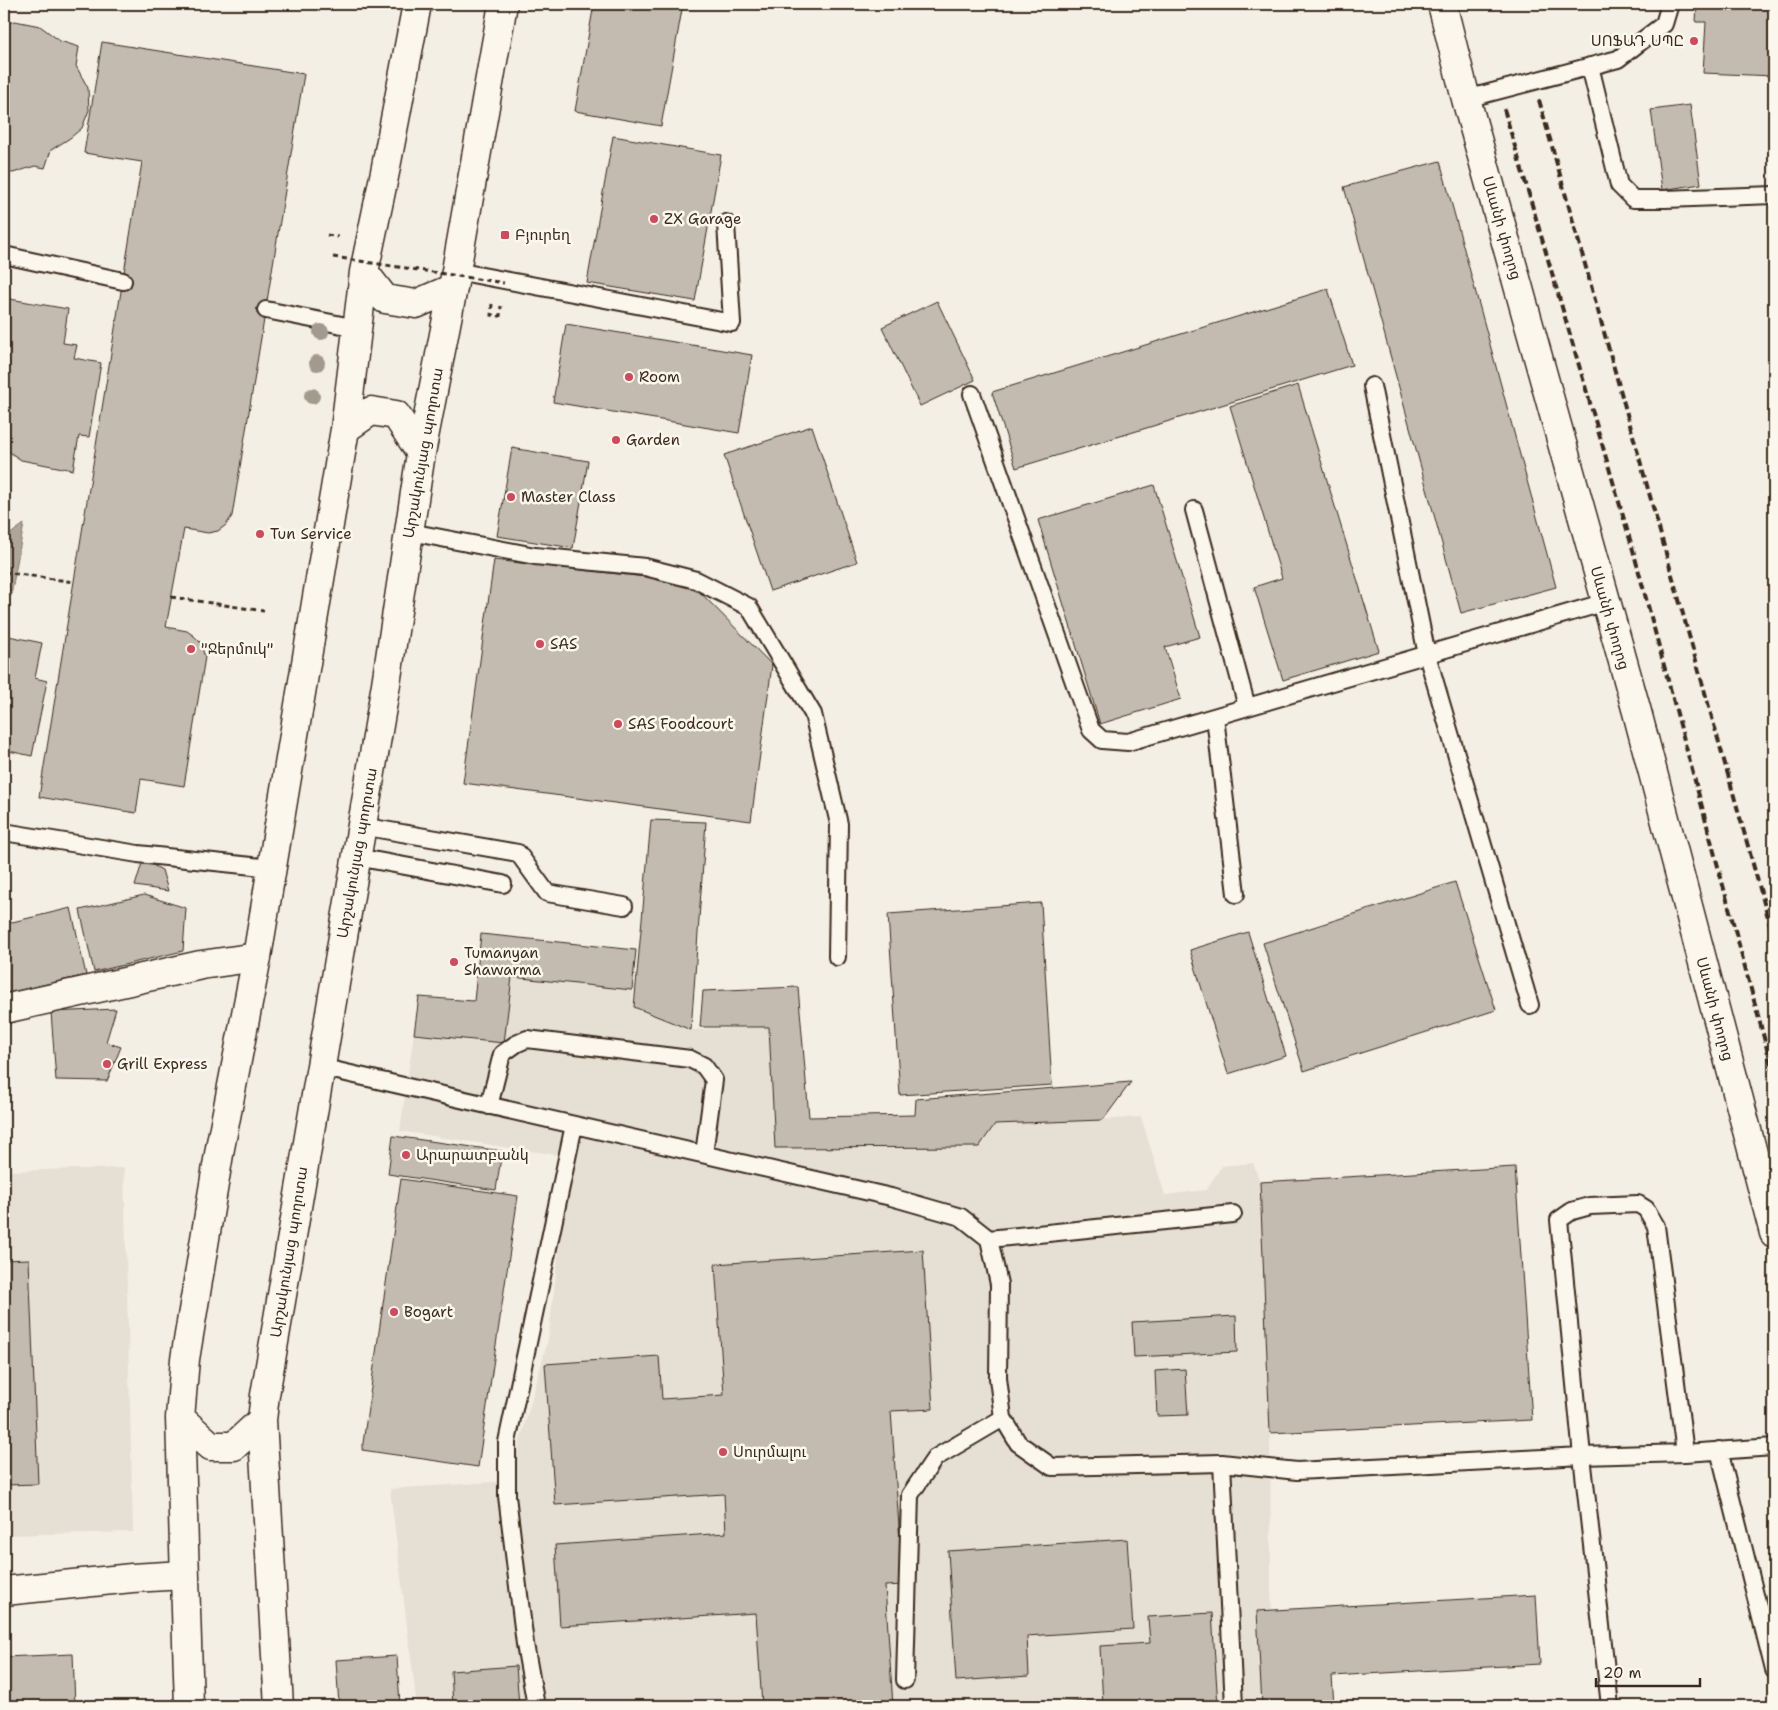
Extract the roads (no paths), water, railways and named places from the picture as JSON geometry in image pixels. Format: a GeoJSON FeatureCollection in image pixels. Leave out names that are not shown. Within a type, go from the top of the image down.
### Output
{"type":"FeatureCollection","features":[{"type":"Feature","properties":{"kind":"main road","name":"Արշակունյաց պողոտա"},"geometry":{"type":"LineString","coordinates":[[279,1706],[262,1420],[410,532],[421,453],[503,4]]}},
{"type":"Feature","properties":{"kind":"main road","name":"Սևանի փողոց"},"geometry":{"type":"LineString","coordinates":[[1442,4],[1466,98],[1606,602],[1774,1233]]}},
{"type":"Feature","properties":{"kind":"main road"},"geometry":{"type":"LineString","coordinates":[[189,1706],[180,1418],[186,1358],[217,1167],[272,868],[344,429],[364,272],[386,172],[412,7]]}},
{"type":"Feature","properties":{"kind":"main road"},"geometry":{"type":"LineString","coordinates":[[364,272],[385,299],[416,304],[454,279]]}},
{"type":"Feature","properties":{"kind":"main road"},"geometry":{"type":"LineString","coordinates":[[344,429],[371,410],[396,416],[421,453]]}},
{"type":"Feature","properties":{"kind":"main road"},"geometry":{"type":"LineString","coordinates":[[4,1009],[201,965],[257,957]]}},
{"type":"Feature","properties":{"kind":"main road"},"geometry":{"type":"LineString","coordinates":[[180,1418],[211,1446],[234,1446],[262,1420]]}},
{"type":"Feature","properties":{"kind":"main road"},"geometry":{"type":"LineString","coordinates":[[4,1591],[132,1578],[184,1575]]}},
{"type":"Feature","properties":{"kind":"lane"},"geometry":{"type":"LineString","coordinates":[[1466,98],[1618,58],[1664,24],[1670,4]]}},
{"type":"Feature","properties":{"kind":"lane"},"geometry":{"type":"LineString","coordinates":[[1590,66],[1619,186],[1633,198],[1665,199],[1774,195]]}},
{"type":"Feature","properties":{"kind":"lane"},"geometry":{"type":"LineString","coordinates":[[454,279],[732,323],[726,224]]}},
{"type":"Feature","properties":{"kind":"lane"},"geometry":{"type":"LineString","coordinates":[[4,255],[123,281]]}},
{"type":"Feature","properties":{"kind":"lane"},"geometry":{"type":"LineString","coordinates":[[266,310],[357,328]]}},
{"type":"Feature","properties":{"kind":"lane"},"geometry":{"type":"LineString","coordinates":[[1372,386],[1427,655],[1530,1005]]}},
{"type":"Feature","properties":{"kind":"lane"},"geometry":{"type":"LineString","coordinates":[[972,394],[1091,730],[1102,740],[1128,742],[1606,602]]}},
{"type":"Feature","properties":{"kind":"lane"},"geometry":{"type":"LineString","coordinates":[[1194,510],[1246,707]]}},
{"type":"Feature","properties":{"kind":"lane"},"geometry":{"type":"LineString","coordinates":[[410,532],[535,556],[645,568],[696,580],[750,607],[813,714],[839,824],[837,957]]}},
{"type":"Feature","properties":{"kind":"lane"},"geometry":{"type":"LineString","coordinates":[[1215,717],[1236,894]]}},
{"type":"Feature","properties":{"kind":"lane"},"geometry":{"type":"LineString","coordinates":[[361,826],[518,853],[547,893],[624,906]]}},
{"type":"Feature","properties":{"kind":"lane"},"geometry":{"type":"LineString","coordinates":[[4,832],[138,854],[272,868]]}},
{"type":"Feature","properties":{"kind":"lane"},"geometry":{"type":"LineString","coordinates":[[356,857],[503,884]]}},
{"type":"Feature","properties":{"kind":"lane"},"geometry":{"type":"LineString","coordinates":[[489,1106],[502,1054],[527,1039],[690,1059],[704,1066],[714,1080],[704,1154]]}},
{"type":"Feature","properties":{"kind":"lane"},"geometry":{"type":"LineString","coordinates":[[320,1067],[891,1197],[961,1217],[989,1239],[999,1284],[998,1378],[1002,1418],[1018,1443],[1052,1467],[1222,1463],[1297,1471],[1582,1456],[1685,1453],[1774,1447]]}},
{"type":"Feature","properties":{"kind":"lane"},"geometry":{"type":"LineString","coordinates":[[536,1706],[525,1644],[507,1496],[507,1442],[574,1125]]}},
{"type":"Feature","properties":{"kind":"lane"},"geometry":{"type":"LineString","coordinates":[[1610,1706],[1582,1456],[1559,1220],[1572,1211],[1590,1206],[1638,1204],[1646,1210],[1656,1226],[1685,1453]]}},
{"type":"Feature","properties":{"kind":"lane"},"geometry":{"type":"LineString","coordinates":[[989,1239],[1233,1214]]}},
{"type":"Feature","properties":{"kind":"lane"},"geometry":{"type":"LineString","coordinates":[[905,1680],[910,1495],[935,1458],[1002,1418]]}},
{"type":"Feature","properties":{"kind":"lane"},"geometry":{"type":"LineString","coordinates":[[1719,1450],[1774,1670]]}},
{"type":"Feature","properties":{"kind":"lane"},"geometry":{"type":"LineString","coordinates":[[1222,1463],[1234,1706]]}},
{"type":"Feature","properties":{"kind":"railway"},"geometry":{"type":"LineString","coordinates":[[1539,100],[1774,939]]}},
{"type":"Feature","properties":{"kind":"railway"},"geometry":{"type":"LineString","coordinates":[[1504,109],[1633,550],[1774,1075]]}},
{"type":"Feature","properties":{"kind":"place","name":"ՍՈՖԱԴ ՍՊԸ"},"geometry":{"type":"Point","coordinates":[1694,41]}},
{"type":"Feature","properties":{"kind":"place","name":"ZX Garage"},"geometry":{"type":"Point","coordinates":[654,219]}},
{"type":"Feature","properties":{"kind":"place","name":"Բյուրեղ"},"geometry":{"type":"Point","coordinates":[505,235]}},
{"type":"Feature","properties":{"kind":"place","name":"Room"},"geometry":{"type":"Point","coordinates":[629,377]}},
{"type":"Feature","properties":{"kind":"place","name":"Garden"},"geometry":{"type":"Point","coordinates":[616,440]}},
{"type":"Feature","properties":{"kind":"place","name":"Master Class"},"geometry":{"type":"Point","coordinates":[511,497]}},
{"type":"Feature","properties":{"kind":"place","name":"Tun Service"},"geometry":{"type":"Point","coordinates":[260,534]}},
{"type":"Feature","properties":{"kind":"place","name":"SAS"},"geometry":{"type":"Point","coordinates":[540,644]}},
{"type":"Feature","properties":{"kind":"place","name":"\"Ջերմուկ\""},"geometry":{"type":"Point","coordinates":[191,649]}},
{"type":"Feature","properties":{"kind":"place","name":"SAS Foodcourt"},"geometry":{"type":"Point","coordinates":[618,724]}},
{"type":"Feature","properties":{"kind":"place","name":"Tumanyan Shawarma"},"geometry":{"type":"Point","coordinates":[454,962]}},
{"type":"Feature","properties":{"kind":"place","name":"Grill Express"},"geometry":{"type":"Point","coordinates":[107,1064]}},
{"type":"Feature","properties":{"kind":"place","name":"Արարատբանկ"},"geometry":{"type":"Point","coordinates":[406,1155]}},
{"type":"Feature","properties":{"kind":"place","name":"Bogart"},"geometry":{"type":"Point","coordinates":[394,1312]}},
{"type":"Feature","properties":{"kind":"place","name":"Սուրմալու"},"geometry":{"type":"Point","coordinates":[723,1452]}}]}
